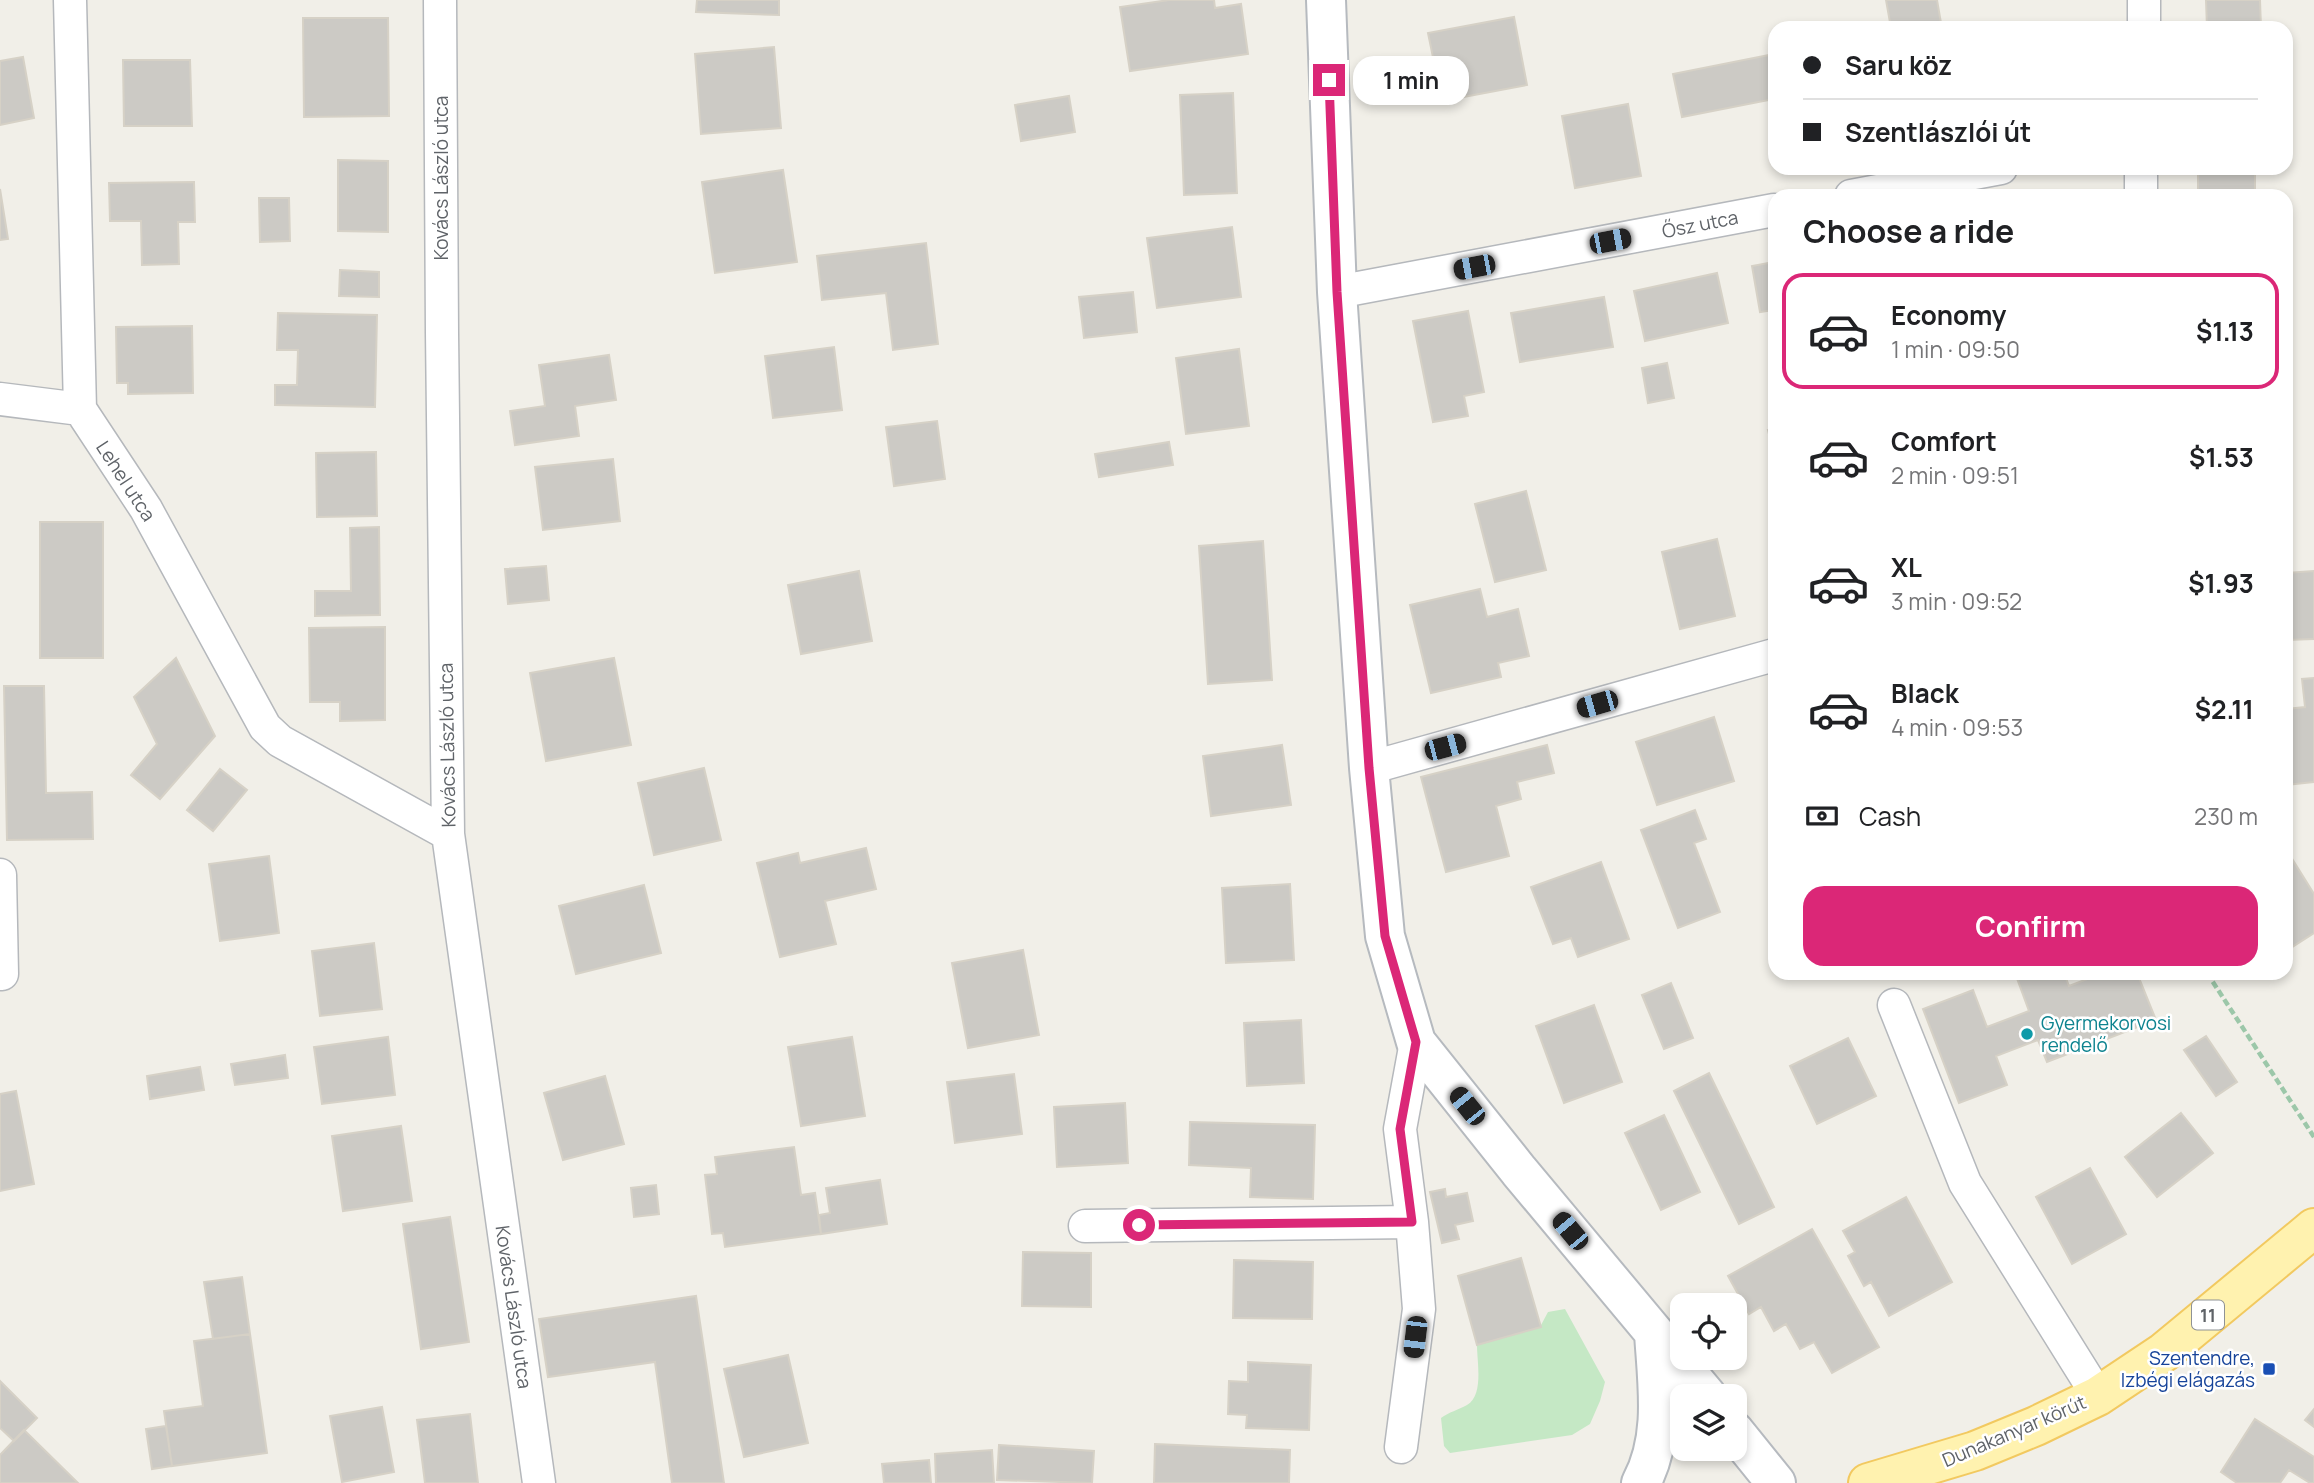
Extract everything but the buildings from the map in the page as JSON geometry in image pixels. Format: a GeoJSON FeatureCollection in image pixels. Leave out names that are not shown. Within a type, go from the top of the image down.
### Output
{"type":"FeatureCollection","features":[{"type":"Feature","properties":{"kind":"main road"},"geometry":{"type":"LineString","coordinates":[[1326,0],[1337,292],[1369,768],[1385,936],[1416,1042],[1519,1171],[1697,1384]]}},
{"type":"Feature","properties":{"kind":"main road","name":"Dunakanyar körút"},"geometry":{"type":"LineString","coordinates":[[1868,1483],[1975,1451],[2098,1396],[2164,1352],[2314,1228]]}},
{"type":"Feature","properties":{"kind":"main road"},"geometry":{"type":"LineString","coordinates":[[1641,1483],[1650,1466],[1659,1417],[1654,1333]]}},
{"type":"Feature","properties":{"kind":"main road"},"geometry":{"type":"LineString","coordinates":[[1747,1446],[1776,1483]]}},
{"type":"Feature","properties":{"kind":"street"},"geometry":{"type":"LineString","coordinates":[[0,399],[79,409],[70,0]]}},
{"type":"Feature","properties":{"kind":"street","name":"Kovács László utca"},"geometry":{"type":"LineString","coordinates":[[440,0],[448,834],[539,1483]]}},
{"type":"Feature","properties":{"kind":"street"},"geometry":{"type":"LineString","coordinates":[[2144,0],[2144,21]]}},
{"type":"Feature","properties":{"kind":"street"},"geometry":{"type":"LineString","coordinates":[[1888,189],[1964,175]]}},
{"type":"Feature","properties":{"kind":"street","name":"Ősz utca"},"geometry":{"type":"LineString","coordinates":[[1337,292],[1768,211]]}},
{"type":"Feature","properties":{"kind":"street","name":"Lehel utca"},"geometry":{"type":"LineString","coordinates":[[79,409],[146,509],[265,727],[281,741],[448,834]]}},
{"type":"Feature","properties":{"kind":"street"},"geometry":{"type":"LineString","coordinates":[[1369,768],[1768,657]]}},
{"type":"Feature","properties":{"kind":"street"},"geometry":{"type":"LineString","coordinates":[[0,876],[2,974]]}},
{"type":"Feature","properties":{"kind":"street"},"geometry":{"type":"LineString","coordinates":[[1894,1005],[1965,1182],[2098,1396]]}},
{"type":"Feature","properties":{"kind":"street"},"geometry":{"type":"LineString","coordinates":[[1401,1447],[1419,1309],[1412,1222],[1400,1129],[1416,1042]]}},
{"type":"Feature","properties":{"kind":"street"},"geometry":{"type":"LineString","coordinates":[[1085,1226],[1412,1222]]}},
{"type":"Feature","properties":{"kind":"path"},"geometry":{"type":"LineString","coordinates":[[2212,980],[2314,1137]]}},
{"type":"Feature","properties":{"kind":"green space"},"geometry":{"type":"Polygon","coordinates":[[[1565,1309],[1605,1382],[1590,1424],[1572,1435],[1450,1453],[1444,1446],[1441,1418],[1467,1405],[1476,1394],[1477,1345],[1540,1327],[1548,1312],[1565,1309]]]}},
{"type":"Feature","properties":{"kind":"place","name":"Gyermekorvosi rendelő"},"geometry":{"type":"Point","coordinates":[2027,1034]}},
{"type":"Feature","properties":{"kind":"place","name":"Szentendre, Izbégi elágazás"},"geometry":{"type":"Point","coordinates":[2269,1369]}},
{"type":"Feature","properties":{"kind":"route"},"geometry":{"type":"LineString","coordinates":[[1139,1225],[1412,1222],[1400,1129],[1416,1042],[1385,936],[1369,768],[1337,292],[1329,80]]}}]}
